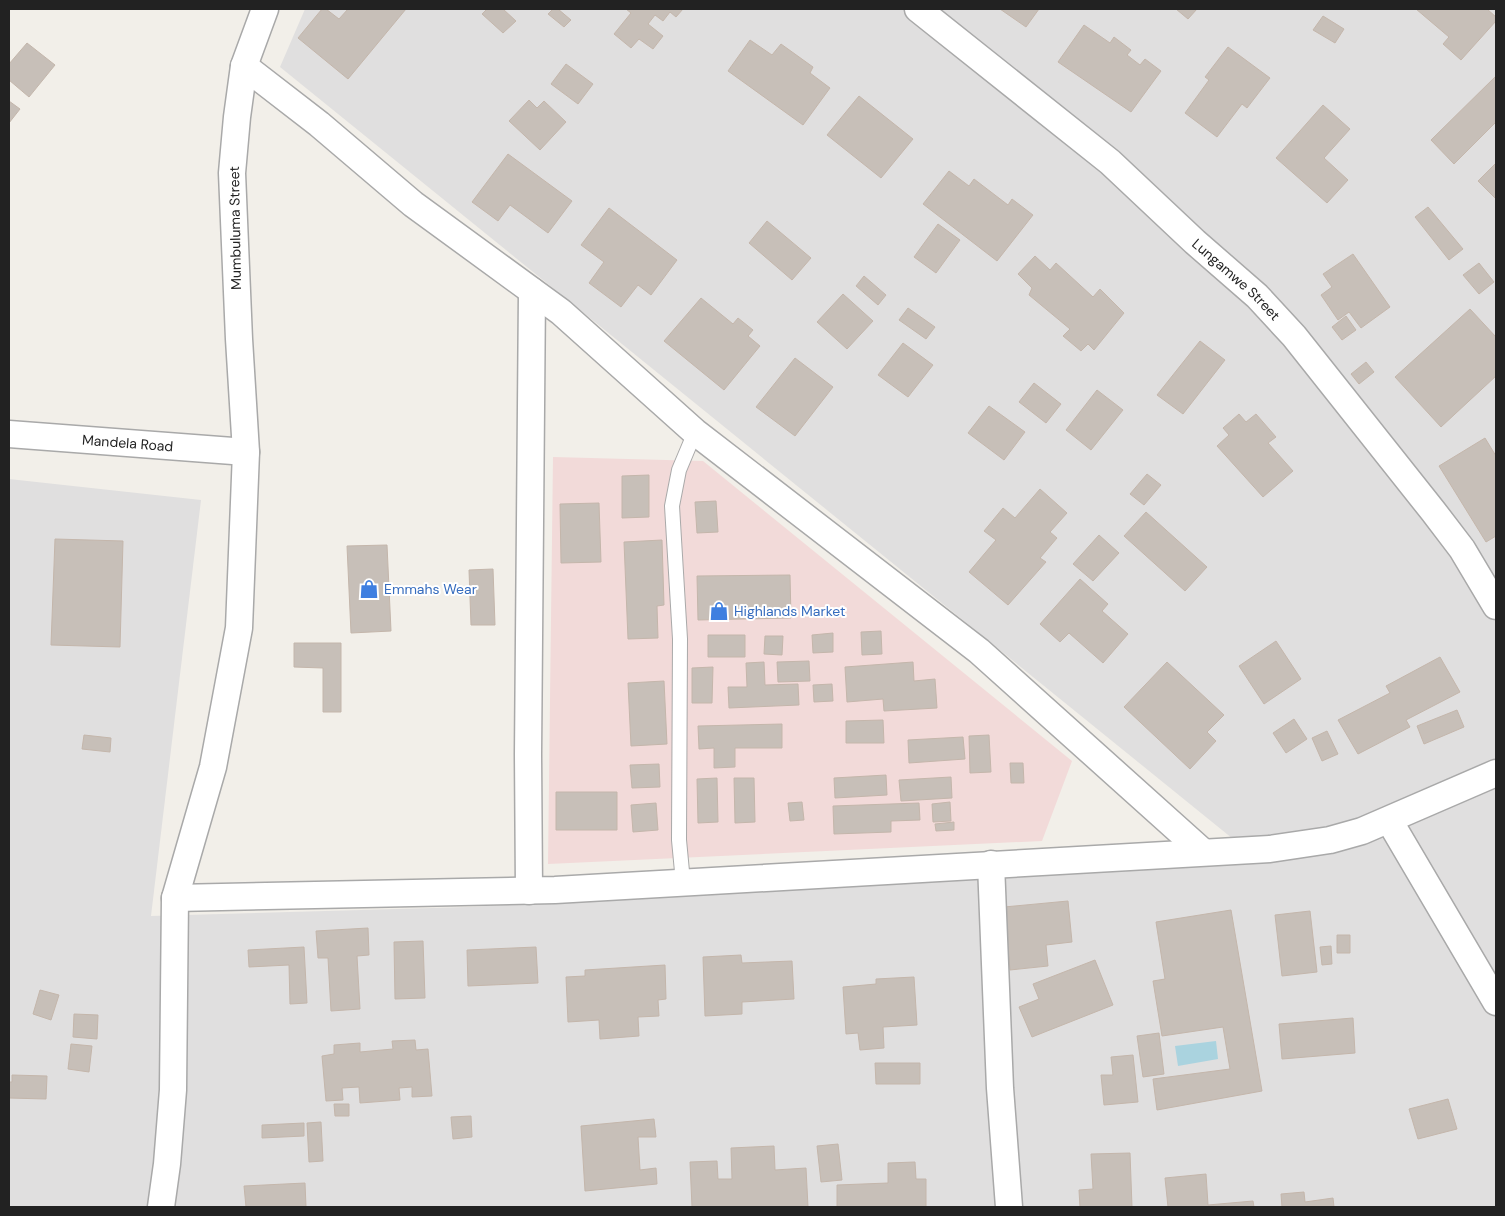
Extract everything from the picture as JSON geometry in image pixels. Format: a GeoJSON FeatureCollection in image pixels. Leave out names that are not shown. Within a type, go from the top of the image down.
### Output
{"type":"FeatureCollection","features":[{"type":"Feature","properties":{"kind":"street","name":"Mumbuluma Street"},"geometry":{"type":"LineString","coordinates":[[161,1207],[167,1164],[173,1090],[175,898],[213,766],[239,628],[246,452],[232,173],[244,66],[264,9]]}},
{"type":"Feature","properties":{"kind":"street","name":"Lungamwe Street"},"geometry":{"type":"LineString","coordinates":[[918,9],[1110,162],[1195,242],[1257,296],[1294,336],[1416,488],[1462,549],[1496,606]]}},
{"type":"Feature","properties":{"kind":"street"},"geometry":{"type":"LineString","coordinates":[[244,66],[319,124],[413,204],[561,312],[695,432],[980,651],[1203,852]]}},
{"type":"Feature","properties":{"kind":"street"},"geometry":{"type":"LineString","coordinates":[[530,890],[528,754],[532,291]]}},
{"type":"Feature","properties":{"kind":"street","name":"Mandela Road"},"geometry":{"type":"LineString","coordinates":[[9,434],[246,452]]}},
{"type":"Feature","properties":{"kind":"street"},"geometry":{"type":"LineString","coordinates":[[175,898],[530,890],[1270,849],[1330,840],[1362,831],[1496,773]]}},
{"type":"Feature","properties":{"kind":"street"},"geometry":{"type":"LineString","coordinates":[[1389,820],[1496,1002]]}},
{"type":"Feature","properties":{"kind":"street"},"geometry":{"type":"LineString","coordinates":[[991,864],[1000,1088],[1009,1207]]}},
{"type":"Feature","properties":{"kind":"lane"},"geometry":{"type":"LineString","coordinates":[[683,882],[680,840],[680,639],[672,506],[679,470],[695,432]]}},
{"type":"Feature","properties":{"kind":"shaded area"},"geometry":{"type":"Polygon","coordinates":[[[305,9],[1496,9],[1496,1207],[9,1207],[9,479],[201,500],[151,916],[468,907],[961,880],[1259,860],[280,67],[305,9]]]}},
{"type":"Feature","properties":{"kind":"shaded area","name":"Highlands Market"},"geometry":{"type":"Polygon","coordinates":[[[553,457],[703,461],[1072,761],[1042,841],[548,864],[553,457]]]}},
{"type":"Feature","properties":{"kind":"water"},"geometry":{"type":"Polygon","coordinates":[[[1216,1041],[1218,1059],[1178,1066],[1175,1046],[1216,1041]]]}},
{"type":"Feature","properties":{"kind":"building"},"geometry":{"type":"Polygon","coordinates":[[[322,9],[326,9],[339,19],[348,9],[406,9],[348,79],[298,38],[322,9]]]}},
{"type":"Feature","properties":{"kind":"building"},"geometry":{"type":"Polygon","coordinates":[[[487,9],[503,9],[516,21],[503,33],[482,14],[487,9]]]}},
{"type":"Feature","properties":{"kind":"building"},"geometry":{"type":"Polygon","coordinates":[[[553,9],[558,9],[571,20],[564,27],[548,14],[553,9]]]}},
{"type":"Feature","properties":{"kind":"building"},"geometry":{"type":"Polygon","coordinates":[[[626,9],[683,9],[676,17],[670,12],[663,21],[655,15],[648,24],[663,36],[653,49],[639,39],[631,48],[614,34],[631,13],[626,9]]]}},
{"type":"Feature","properties":{"kind":"building"},"geometry":{"type":"Polygon","coordinates":[[[1000,9],[1039,9],[1026,27],[1000,9]]]}},
{"type":"Feature","properties":{"kind":"building"},"geometry":{"type":"Polygon","coordinates":[[[1176,9],[1197,9],[1188,19],[1176,9]]]}},
{"type":"Feature","properties":{"kind":"building"},"geometry":{"type":"Polygon","coordinates":[[[1416,9],[1487,9],[1496,17],[1496,21],[1461,60],[1443,44],[1449,37],[1416,9]]]}},
{"type":"Feature","properties":{"kind":"building"},"geometry":{"type":"Polygon","coordinates":[[[1323,16],[1344,29],[1335,43],[1313,30],[1323,16]]]}},
{"type":"Feature","properties":{"kind":"building"},"geometry":{"type":"Polygon","coordinates":[[[1084,25],[1110,43],[1114,37],[1131,50],[1127,55],[1140,65],[1145,59],[1161,71],[1131,112],[1058,62],[1084,25]]]}},
{"type":"Feature","properties":{"kind":"building"},"geometry":{"type":"Polygon","coordinates":[[[750,40],[772,55],[781,44],[813,67],[810,73],[830,88],[803,125],[728,71],[750,40]]]}},
{"type":"Feature","properties":{"kind":"building"},"geometry":{"type":"Polygon","coordinates":[[[27,43],[55,65],[29,97],[9,80],[9,64],[27,43]]]}},
{"type":"Feature","properties":{"kind":"building"},"geometry":{"type":"Polygon","coordinates":[[[1228,47],[1270,78],[1247,108],[1242,104],[1217,137],[1185,113],[1209,80],[1205,77],[1228,47]]]}},
{"type":"Feature","properties":{"kind":"building"},"geometry":{"type":"Polygon","coordinates":[[[566,64],[593,84],[578,104],[551,84],[566,64]]]}},
{"type":"Feature","properties":{"kind":"building"},"geometry":{"type":"Polygon","coordinates":[[[1496,76],[1496,122],[1454,164],[1431,140],[1496,76]]]}},
{"type":"Feature","properties":{"kind":"building"},"geometry":{"type":"Polygon","coordinates":[[[859,96],[913,139],[881,178],[827,135],[859,96]]]}},
{"type":"Feature","properties":{"kind":"building"},"geometry":{"type":"Polygon","coordinates":[[[529,100],[537,108],[544,101],[566,122],[540,150],[509,121],[529,100]]]}},
{"type":"Feature","properties":{"kind":"building"},"geometry":{"type":"Polygon","coordinates":[[[9,101],[20,109],[9,123],[9,101]]]}},
{"type":"Feature","properties":{"kind":"building"},"geometry":{"type":"Polygon","coordinates":[[[1323,105],[1350,129],[1324,158],[1348,180],[1327,203],[1276,158],[1323,105]]]}},
{"type":"Feature","properties":{"kind":"building"},"geometry":{"type":"Polygon","coordinates":[[[508,154],[572,201],[548,233],[510,205],[498,221],[472,202],[508,154]]]}},
{"type":"Feature","properties":{"kind":"building"},"geometry":{"type":"Polygon","coordinates":[[[1496,163],[1496,199],[1478,181],[1496,163]]]}},
{"type":"Feature","properties":{"kind":"building"},"geometry":{"type":"Polygon","coordinates":[[[949,171],[969,186],[974,179],[1008,205],[1012,199],[1033,215],[997,261],[923,204],[949,171]]]}},
{"type":"Feature","properties":{"kind":"building"},"geometry":{"type":"Polygon","coordinates":[[[1428,207],[1463,249],[1449,260],[1415,217],[1428,207]]]}},
{"type":"Feature","properties":{"kind":"building"},"geometry":{"type":"Polygon","coordinates":[[[609,208],[677,260],[651,295],[638,285],[621,307],[589,283],[604,262],[581,245],[609,208]]]}},
{"type":"Feature","properties":{"kind":"building"},"geometry":{"type":"Polygon","coordinates":[[[767,221],[811,258],[792,280],[749,243],[767,221]]]}},
{"type":"Feature","properties":{"kind":"building"},"geometry":{"type":"Polygon","coordinates":[[[938,224],[960,240],[936,273],[914,257],[938,224]]]}},
{"type":"Feature","properties":{"kind":"building"},"geometry":{"type":"Polygon","coordinates":[[[1353,254],[1390,307],[1361,328],[1349,312],[1338,320],[1321,295],[1332,287],[1323,274],[1353,254]]]}},
{"type":"Feature","properties":{"kind":"building"},"geometry":{"type":"Polygon","coordinates":[[[1035,256],[1050,270],[1056,263],[1093,297],[1100,289],[1124,313],[1094,350],[1088,344],[1081,351],[1063,336],[1070,329],[1029,295],[1032,288],[1018,274],[1035,256]]]}},
{"type":"Feature","properties":{"kind":"building"},"geometry":{"type":"Polygon","coordinates":[[[1479,263],[1494,282],[1479,294],[1463,275],[1479,263]]]}},
{"type":"Feature","properties":{"kind":"building"},"geometry":{"type":"Polygon","coordinates":[[[864,276],[886,295],[878,305],[856,286],[864,276]]]}},
{"type":"Feature","properties":{"kind":"building"},"geometry":{"type":"Polygon","coordinates":[[[843,294],[873,321],[847,349],[817,322],[843,294]]]}},
{"type":"Feature","properties":{"kind":"building"},"geometry":{"type":"Polygon","coordinates":[[[701,298],[733,324],[738,318],[753,330],[748,336],[760,346],[724,390],[664,341],[701,298]]]}},
{"type":"Feature","properties":{"kind":"building"},"geometry":{"type":"Polygon","coordinates":[[[908,308],[935,327],[926,339],[899,320],[908,308]]]}},
{"type":"Feature","properties":{"kind":"building"},"geometry":{"type":"Polygon","coordinates":[[[1470,309],[1496,337],[1496,376],[1441,427],[1395,377],[1470,309]]]}},
{"type":"Feature","properties":{"kind":"building"},"geometry":{"type":"Polygon","coordinates":[[[1346,316],[1356,330],[1342,340],[1332,327],[1346,316]]]}},
{"type":"Feature","properties":{"kind":"building"},"geometry":{"type":"Polygon","coordinates":[[[1200,341],[1225,360],[1183,414],[1157,395],[1200,341]]]}},
{"type":"Feature","properties":{"kind":"building"},"geometry":{"type":"Polygon","coordinates":[[[903,343],[933,365],[908,397],[878,375],[903,343]]]}},
{"type":"Feature","properties":{"kind":"building"},"geometry":{"type":"Polygon","coordinates":[[[795,358],[833,387],[795,436],[756,407],[795,358]]]}},
{"type":"Feature","properties":{"kind":"building"},"geometry":{"type":"Polygon","coordinates":[[[1366,362],[1374,372],[1359,384],[1351,374],[1366,362]]]}},
{"type":"Feature","properties":{"kind":"building"},"geometry":{"type":"Polygon","coordinates":[[[1034,383],[1061,404],[1046,423],[1019,402],[1034,383]]]}},
{"type":"Feature","properties":{"kind":"building"},"geometry":{"type":"Polygon","coordinates":[[[1097,390],[1123,410],[1091,450],[1066,430],[1097,390]]]}},
{"type":"Feature","properties":{"kind":"building"},"geometry":{"type":"Polygon","coordinates":[[[989,406],[1025,432],[1004,460],[968,433],[989,406]]]}},
{"type":"Feature","properties":{"kind":"building"},"geometry":{"type":"Polygon","coordinates":[[[1239,414],[1246,422],[1256,414],[1276,437],[1268,443],[1293,471],[1263,497],[1217,446],[1229,435],[1223,428],[1239,414]]]}},
{"type":"Feature","properties":{"kind":"building"},"geometry":{"type":"Polygon","coordinates":[[[1485,438],[1496,456],[1496,536],[1486,542],[1439,466],[1485,438]]]}},
{"type":"Feature","properties":{"kind":"building"},"geometry":{"type":"Polygon","coordinates":[[[1147,474],[1161,485],[1144,505],[1130,494],[1147,474]]]}},
{"type":"Feature","properties":{"kind":"building"},"geometry":{"type":"Polygon","coordinates":[[[649,475],[649,517],[622,518],[622,476],[649,475]]]}},
{"type":"Feature","properties":{"kind":"building"},"geometry":{"type":"Polygon","coordinates":[[[1040,489],[1067,513],[1050,532],[1057,538],[1040,558],[1046,562],[1008,605],[969,572],[996,540],[984,531],[1003,508],[1015,518],[1040,489]]]}},
{"type":"Feature","properties":{"kind":"building"},"geometry":{"type":"Polygon","coordinates":[[[716,501],[718,532],[697,533],[695,502],[716,501]]]}},
{"type":"Feature","properties":{"kind":"building"},"geometry":{"type":"Polygon","coordinates":[[[599,503],[601,562],[561,563],[560,504],[599,503]]]}},
{"type":"Feature","properties":{"kind":"building"},"geometry":{"type":"Polygon","coordinates":[[[1146,512],[1207,567],[1185,591],[1124,536],[1146,512]]]}},
{"type":"Feature","properties":{"kind":"building"},"geometry":{"type":"Polygon","coordinates":[[[1099,535],[1119,553],[1093,581],[1073,564],[1099,535]]]}},
{"type":"Feature","properties":{"kind":"building"},"geometry":{"type":"Polygon","coordinates":[[[55,539],[123,541],[120,647],[51,645],[55,539]]]}},
{"type":"Feature","properties":{"kind":"building"},"geometry":{"type":"Polygon","coordinates":[[[662,540],[664,605],[657,606],[658,638],[628,639],[624,542],[662,540]]]}},
{"type":"Feature","properties":{"kind":"building","name":"Emmahs Wear"},"geometry":{"type":"Polygon","coordinates":[[[387,545],[391,631],[351,633],[347,546],[387,545]]]}},
{"type":"Feature","properties":{"kind":"building"},"geometry":{"type":"Polygon","coordinates":[[[493,569],[495,625],[471,625],[469,570],[493,569]]]}},
{"type":"Feature","properties":{"kind":"building"},"geometry":{"type":"Polygon","coordinates":[[[790,575],[791,618],[698,620],[697,576],[790,575]]]}},
{"type":"Feature","properties":{"kind":"building"},"geometry":{"type":"Polygon","coordinates":[[[1080,579],[1108,604],[1102,611],[1128,634],[1103,663],[1069,633],[1060,642],[1040,624],[1080,579]]]}},
{"type":"Feature","properties":{"kind":"building"},"geometry":{"type":"Polygon","coordinates":[[[881,631],[882,654],[862,655],[861,632],[881,631]]]}},
{"type":"Feature","properties":{"kind":"building"},"geometry":{"type":"Polygon","coordinates":[[[833,633],[833,652],[813,653],[812,635],[833,633]]]}},
{"type":"Feature","properties":{"kind":"building"},"geometry":{"type":"Polygon","coordinates":[[[708,635],[745,635],[745,657],[708,657],[708,635]]]}},
{"type":"Feature","properties":{"kind":"building"},"geometry":{"type":"Polygon","coordinates":[[[765,636],[783,636],[782,655],[764,654],[765,636]]]}},
{"type":"Feature","properties":{"kind":"building"},"geometry":{"type":"Polygon","coordinates":[[[1276,641],[1301,679],[1264,704],[1239,666],[1276,641]]]}},
{"type":"Feature","properties":{"kind":"building"},"geometry":{"type":"Polygon","coordinates":[[[294,643],[341,643],[341,712],[323,712],[323,668],[294,667],[294,643]]]}},
{"type":"Feature","properties":{"kind":"building"},"geometry":{"type":"Polygon","coordinates":[[[1440,657],[1460,692],[1406,720],[1410,727],[1358,754],[1338,720],[1390,693],[1386,686],[1440,657]]]}},
{"type":"Feature","properties":{"kind":"building"},"geometry":{"type":"Polygon","coordinates":[[[809,661],[810,681],[778,682],[777,662],[809,661]]]}},
{"type":"Feature","properties":{"kind":"building"},"geometry":{"type":"Polygon","coordinates":[[[764,662],[765,685],[798,684],[799,705],[729,708],[728,687],[747,687],[746,663],[764,662]]]}},
{"type":"Feature","properties":{"kind":"building"},"geometry":{"type":"Polygon","coordinates":[[[913,662],[914,681],[935,679],[937,708],[884,711],[883,699],[847,702],[845,667],[913,662]]]}},
{"type":"Feature","properties":{"kind":"building"},"geometry":{"type":"Polygon","coordinates":[[[1167,662],[1224,715],[1207,732],[1216,741],[1190,769],[1124,707],[1167,662]]]}},
{"type":"Feature","properties":{"kind":"building"},"geometry":{"type":"Polygon","coordinates":[[[713,667],[712,703],[692,703],[692,668],[713,667]]]}},
{"type":"Feature","properties":{"kind":"building"},"geometry":{"type":"Polygon","coordinates":[[[664,681],[667,744],[631,746],[628,683],[664,681]]]}},
{"type":"Feature","properties":{"kind":"building"},"geometry":{"type":"Polygon","coordinates":[[[832,684],[833,701],[814,702],[813,685],[832,684]]]}},
{"type":"Feature","properties":{"kind":"building"},"geometry":{"type":"Polygon","coordinates":[[[1457,710],[1464,727],[1424,744],[1417,726],[1457,710]]]}},
{"type":"Feature","properties":{"kind":"building"},"geometry":{"type":"Polygon","coordinates":[[[1294,719],[1307,739],[1286,753],[1273,733],[1294,719]]]}},
{"type":"Feature","properties":{"kind":"building"},"geometry":{"type":"Polygon","coordinates":[[[883,720],[884,743],[846,743],[846,721],[883,720]]]}},
{"type":"Feature","properties":{"kind":"building"},"geometry":{"type":"Polygon","coordinates":[[[782,724],[782,748],[735,748],[735,767],[714,768],[714,748],[699,749],[698,726],[782,724]]]}},
{"type":"Feature","properties":{"kind":"building"},"geometry":{"type":"Polygon","coordinates":[[[1327,731],[1338,754],[1322,761],[1312,738],[1327,731]]]}},
{"type":"Feature","properties":{"kind":"building"},"geometry":{"type":"Polygon","coordinates":[[[84,735],[111,738],[110,752],[82,749],[84,735]]]}},
{"type":"Feature","properties":{"kind":"building"},"geometry":{"type":"Polygon","coordinates":[[[989,735],[991,772],[970,773],[969,736],[989,735]]]}},
{"type":"Feature","properties":{"kind":"building"},"geometry":{"type":"Polygon","coordinates":[[[963,737],[965,759],[909,763],[908,740],[963,737]]]}},
{"type":"Feature","properties":{"kind":"building"},"geometry":{"type":"Polygon","coordinates":[[[1010,763],[1023,763],[1024,783],[1011,783],[1010,763]]]}},
{"type":"Feature","properties":{"kind":"building"},"geometry":{"type":"Polygon","coordinates":[[[659,764],[660,787],[632,788],[630,765],[659,764]]]}},
{"type":"Feature","properties":{"kind":"building"},"geometry":{"type":"Polygon","coordinates":[[[886,775],[887,795],[835,798],[834,778],[886,775]]]}},
{"type":"Feature","properties":{"kind":"building"},"geometry":{"type":"Polygon","coordinates":[[[951,777],[952,798],[901,801],[899,780],[951,777]]]}},
{"type":"Feature","properties":{"kind":"building"},"geometry":{"type":"Polygon","coordinates":[[[717,778],[718,822],[698,823],[697,779],[717,778]]]}},
{"type":"Feature","properties":{"kind":"building"},"geometry":{"type":"Polygon","coordinates":[[[734,778],[754,778],[755,822],[735,823],[734,778]]]}},
{"type":"Feature","properties":{"kind":"building"},"geometry":{"type":"Polygon","coordinates":[[[556,792],[617,792],[617,830],[556,830],[556,792]]]}},
{"type":"Feature","properties":{"kind":"building"},"geometry":{"type":"Polygon","coordinates":[[[802,802],[804,820],[790,821],[788,803],[802,802]]]}},
{"type":"Feature","properties":{"kind":"building"},"geometry":{"type":"Polygon","coordinates":[[[950,802],[951,821],[933,822],[932,804],[950,802]]]}},
{"type":"Feature","properties":{"kind":"building"},"geometry":{"type":"Polygon","coordinates":[[[656,803],[658,830],[633,832],[631,805],[656,803]]]}},
{"type":"Feature","properties":{"kind":"building"},"geometry":{"type":"Polygon","coordinates":[[[919,803],[920,820],[891,821],[891,832],[834,834],[833,806],[919,803]]]}},
{"type":"Feature","properties":{"kind":"building"},"geometry":{"type":"Polygon","coordinates":[[[954,822],[954,830],[936,831],[935,824],[954,822]]]}},
{"type":"Feature","properties":{"kind":"building"},"geometry":{"type":"Polygon","coordinates":[[[1068,901],[1072,942],[1046,945],[1048,966],[1010,970],[1004,907],[1068,901]]]}},
{"type":"Feature","properties":{"kind":"building"},"geometry":{"type":"Polygon","coordinates":[[[1231,910],[1262,1091],[1157,1110],[1153,1079],[1230,1069],[1223,1027],[1162,1036],[1153,981],[1165,979],[1156,922],[1231,910]]]}},
{"type":"Feature","properties":{"kind":"building"},"geometry":{"type":"Polygon","coordinates":[[[1310,911],[1317,972],[1282,976],[1275,915],[1310,911]]]}},
{"type":"Feature","properties":{"kind":"building"},"geometry":{"type":"Polygon","coordinates":[[[368,928],[369,955],[357,956],[360,1009],[331,1011],[328,958],[318,958],[316,931],[368,928]]]}},
{"type":"Feature","properties":{"kind":"building"},"geometry":{"type":"Polygon","coordinates":[[[1337,935],[1350,935],[1350,953],[1337,953],[1337,935]]]}},
{"type":"Feature","properties":{"kind":"building"},"geometry":{"type":"Polygon","coordinates":[[[423,941],[425,998],[395,999],[394,942],[423,941]]]}},
{"type":"Feature","properties":{"kind":"building"},"geometry":{"type":"Polygon","coordinates":[[[1331,946],[1332,964],[1322,965],[1320,947],[1331,946]]]}},
{"type":"Feature","properties":{"kind":"building"},"geometry":{"type":"Polygon","coordinates":[[[304,947],[307,1003],[290,1004],[289,965],[249,967],[248,950],[304,947]]]}},
{"type":"Feature","properties":{"kind":"building"},"geometry":{"type":"Polygon","coordinates":[[[536,947],[538,983],[468,986],[467,950],[536,947]]]}},
{"type":"Feature","properties":{"kind":"building"},"geometry":{"type":"Polygon","coordinates":[[[741,955],[742,963],[792,961],[794,999],[742,1002],[742,1014],[705,1016],[703,957],[741,955]]]}},
{"type":"Feature","properties":{"kind":"building"},"geometry":{"type":"Polygon","coordinates":[[[1095,960],[1113,1005],[1032,1037],[1019,1007],[1039,999],[1033,984],[1095,960]]]}},
{"type":"Feature","properties":{"kind":"building"},"geometry":{"type":"Polygon","coordinates":[[[665,965],[666,999],[658,1000],[659,1016],[638,1017],[639,1036],[600,1039],[599,1020],[568,1022],[566,977],[585,976],[585,970],[665,965]]]}},
{"type":"Feature","properties":{"kind":"building"},"geometry":{"type":"Polygon","coordinates":[[[914,977],[917,1025],[883,1027],[884,1048],[860,1050],[858,1033],[846,1034],[843,987],[876,984],[876,979],[914,977]]]}},
{"type":"Feature","properties":{"kind":"building"},"geometry":{"type":"Polygon","coordinates":[[[40,990],[59,995],[51,1020],[33,1014],[40,990]]]}},
{"type":"Feature","properties":{"kind":"building"},"geometry":{"type":"Polygon","coordinates":[[[74,1014],[98,1015],[97,1039],[73,1037],[74,1014]]]}},
{"type":"Feature","properties":{"kind":"building"},"geometry":{"type":"Polygon","coordinates":[[[1353,1018],[1355,1053],[1282,1059],[1279,1024],[1353,1018]]]}},
{"type":"Feature","properties":{"kind":"building"},"geometry":{"type":"Polygon","coordinates":[[[1159,1033],[1164,1074],[1143,1077],[1137,1036],[1159,1033]]]}},
{"type":"Feature","properties":{"kind":"building"},"geometry":{"type":"Polygon","coordinates":[[[415,1040],[416,1050],[428,1049],[432,1096],[412,1097],[412,1087],[399,1088],[400,1100],[360,1103],[359,1087],[342,1088],[343,1100],[326,1101],[322,1056],[334,1054],[334,1045],[360,1043],[360,1052],[393,1049],[392,1041],[415,1040]]]}},
{"type":"Feature","properties":{"kind":"building"},"geometry":{"type":"Polygon","coordinates":[[[71,1044],[92,1046],[89,1072],[68,1069],[71,1044]]]}},
{"type":"Feature","properties":{"kind":"building"},"geometry":{"type":"Polygon","coordinates":[[[1133,1055],[1138,1102],[1104,1105],[1101,1075],[1113,1075],[1111,1057],[1133,1055]]]}},
{"type":"Feature","properties":{"kind":"building"},"geometry":{"type":"Polygon","coordinates":[[[875,1063],[920,1063],[920,1084],[876,1084],[875,1063]]]}},
{"type":"Feature","properties":{"kind":"building"},"geometry":{"type":"Polygon","coordinates":[[[12,1075],[47,1076],[46,1099],[9,1098],[9,1082],[12,1082],[12,1075]]]}},
{"type":"Feature","properties":{"kind":"building"},"geometry":{"type":"Polygon","coordinates":[[[1448,1099],[1457,1129],[1418,1139],[1409,1109],[1448,1099]]]}},
{"type":"Feature","properties":{"kind":"building"},"geometry":{"type":"Polygon","coordinates":[[[334,1104],[349,1104],[349,1116],[335,1116],[334,1104]]]}},
{"type":"Feature","properties":{"kind":"building"},"geometry":{"type":"Polygon","coordinates":[[[471,1116],[472,1137],[453,1139],[451,1117],[471,1116]]]}},
{"type":"Feature","properties":{"kind":"building"},"geometry":{"type":"Polygon","coordinates":[[[654,1119],[656,1137],[638,1137],[640,1170],[656,1168],[657,1184],[585,1191],[581,1126],[654,1119]]]}},
{"type":"Feature","properties":{"kind":"building"},"geometry":{"type":"Polygon","coordinates":[[[321,1122],[323,1161],[309,1162],[307,1123],[321,1122]]]}},
{"type":"Feature","properties":{"kind":"building"},"geometry":{"type":"Polygon","coordinates":[[[304,1123],[304,1136],[262,1138],[262,1125],[304,1123]]]}},
{"type":"Feature","properties":{"kind":"building"},"geometry":{"type":"Polygon","coordinates":[[[838,1144],[842,1180],[821,1182],[817,1146],[838,1144]]]}},
{"type":"Feature","properties":{"kind":"building"},"geometry":{"type":"Polygon","coordinates":[[[774,1146],[775,1170],[806,1168],[808,1207],[692,1207],[690,1162],[717,1161],[718,1179],[732,1179],[731,1148],[774,1146]]]}},
{"type":"Feature","properties":{"kind":"building"},"geometry":{"type":"Polygon","coordinates":[[[1130,1153],[1132,1207],[1080,1207],[1079,1190],[1093,1189],[1091,1154],[1130,1153]]]}},
{"type":"Feature","properties":{"kind":"building"},"geometry":{"type":"Polygon","coordinates":[[[915,1162],[916,1179],[926,1179],[926,1207],[837,1207],[837,1185],[888,1183],[888,1163],[915,1162]]]}},
{"type":"Feature","properties":{"kind":"building"},"geometry":{"type":"Polygon","coordinates":[[[1206,1174],[1208,1205],[1253,1201],[1254,1207],[1168,1207],[1165,1178],[1206,1174]]]}},
{"type":"Feature","properties":{"kind":"building"},"geometry":{"type":"Polygon","coordinates":[[[305,1183],[306,1207],[246,1207],[244,1186],[305,1183]]]}},
{"type":"Feature","properties":{"kind":"building"},"geometry":{"type":"Polygon","coordinates":[[[1304,1192],[1305,1202],[1333,1198],[1334,1207],[1282,1207],[1281,1194],[1304,1192]]]}},
{"type":"Feature","properties":{"kind":"place","name":"Emmahs Wear"},"geometry":{"type":"Point","coordinates":[369,589]}},
{"type":"Feature","properties":{"kind":"place","name":"Highlands Market"},"geometry":{"type":"Point","coordinates":[719,611]}}]}
